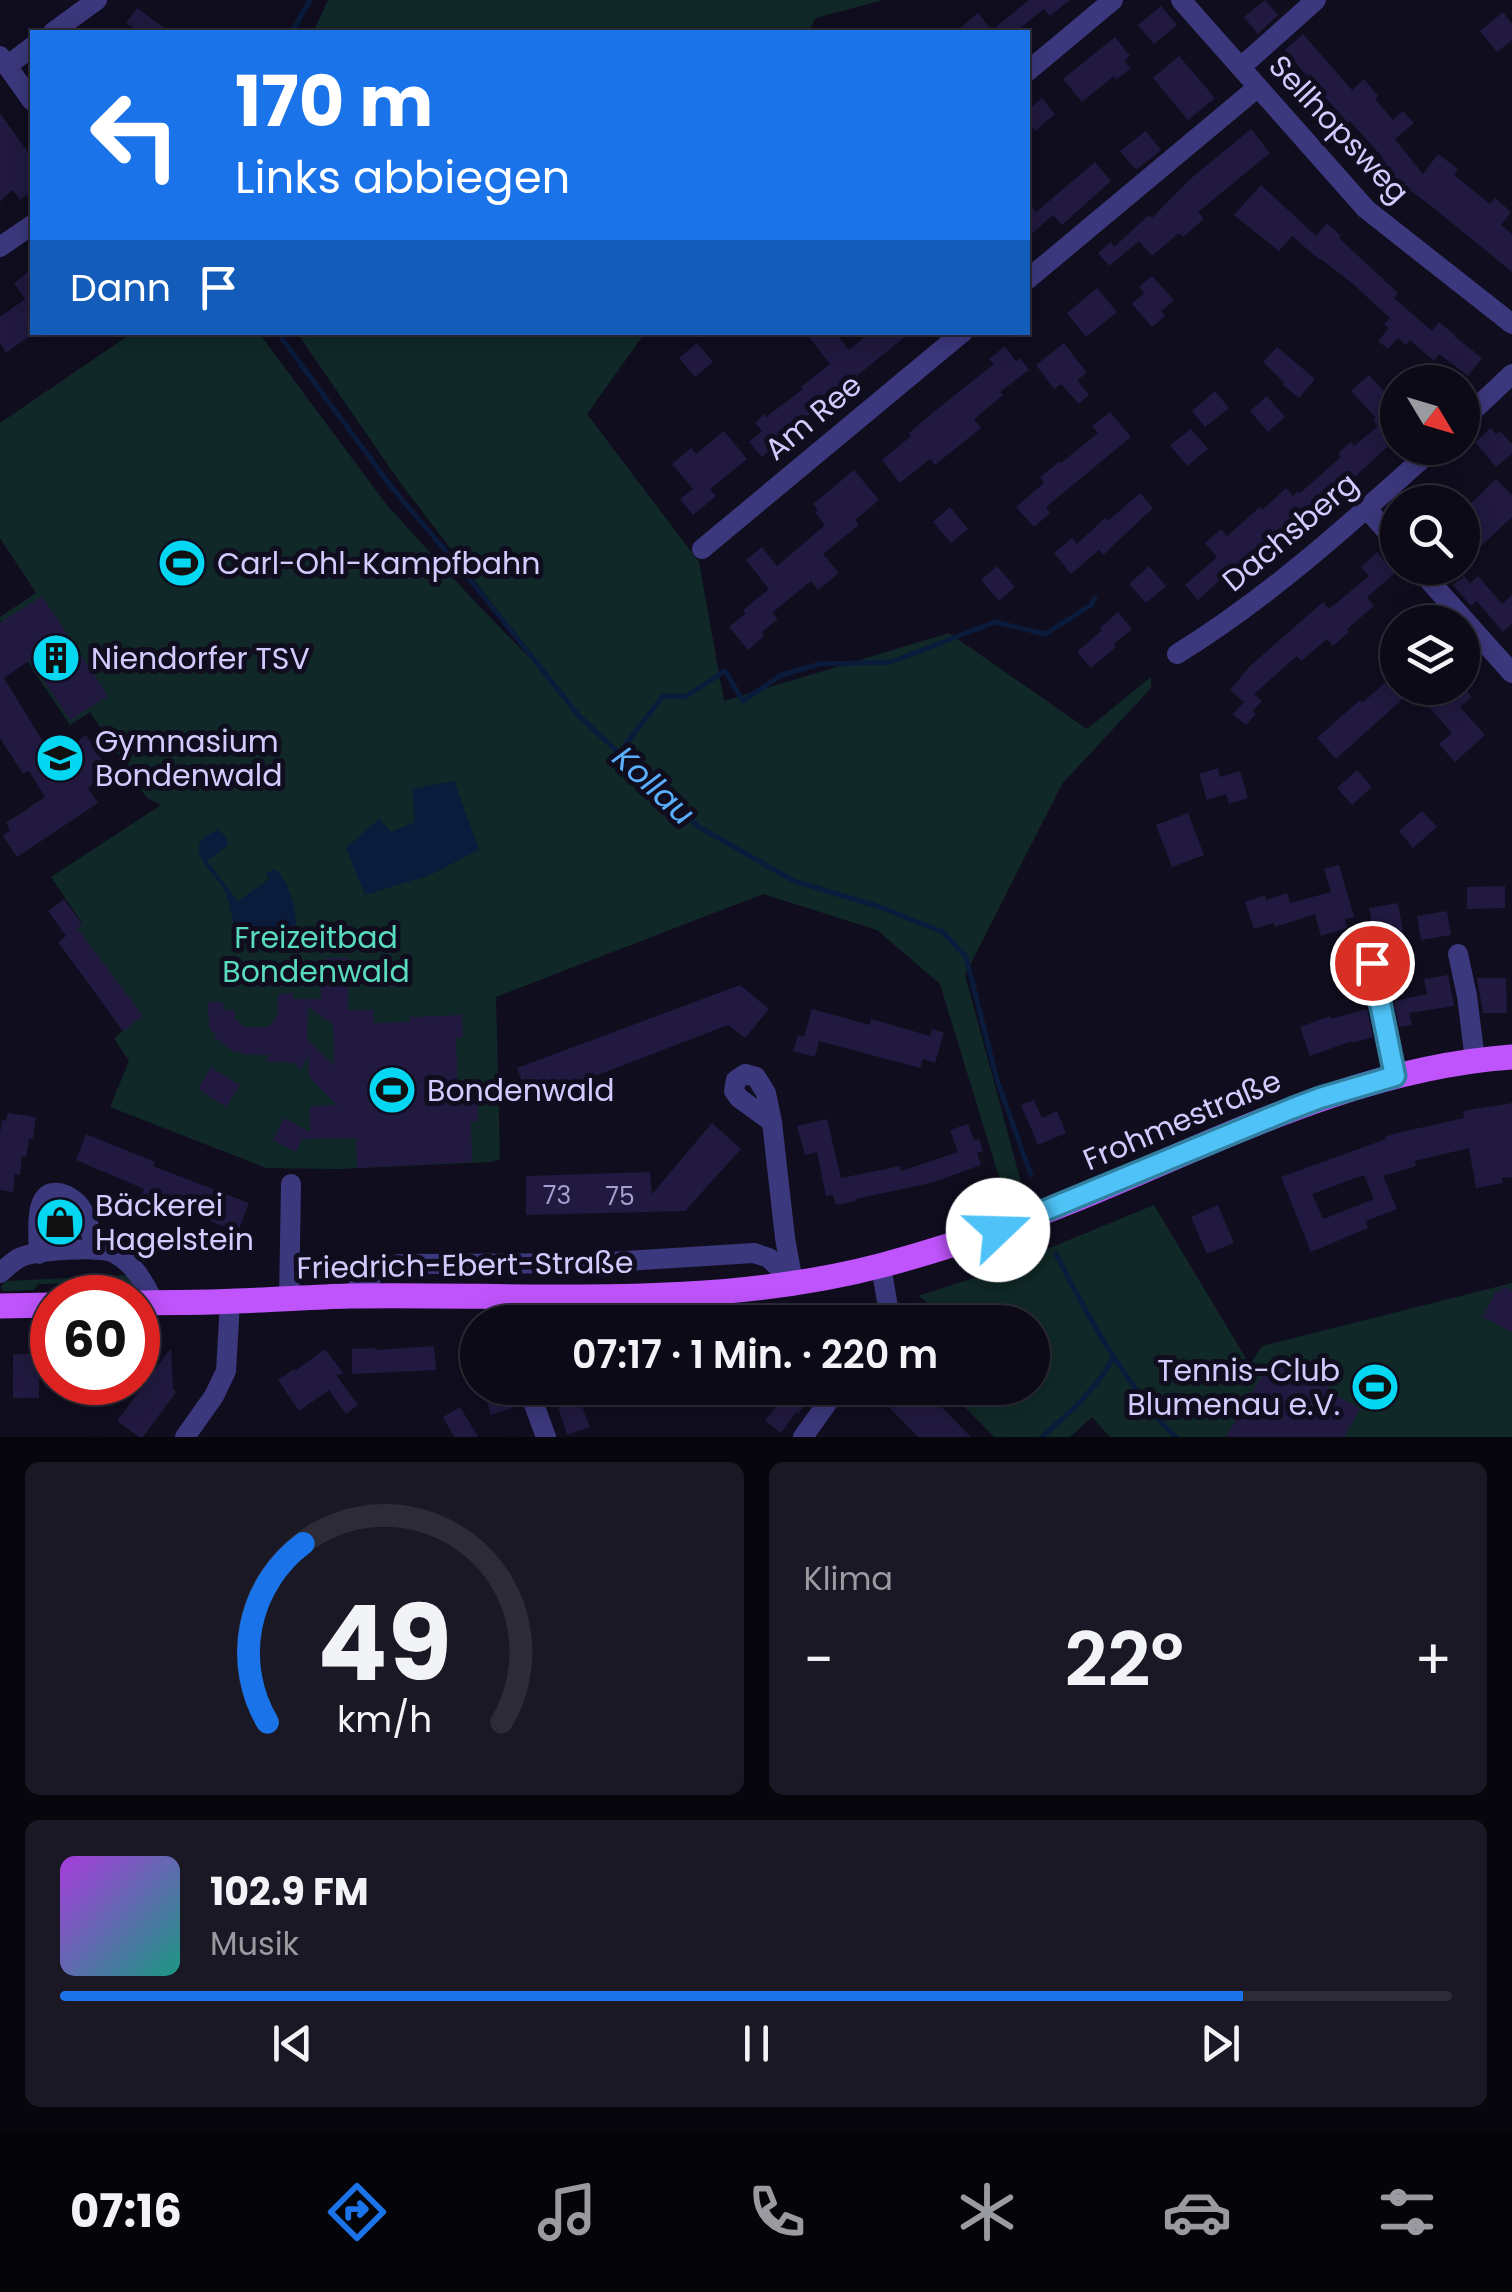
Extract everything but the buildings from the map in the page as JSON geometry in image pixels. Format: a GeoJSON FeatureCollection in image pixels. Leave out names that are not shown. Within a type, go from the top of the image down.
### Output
{"type":"FeatureCollection","features":[{"type":"Feature","properties":{"kind":"main road","name":"Frohmestraße"},"geometry":{"type":"LineString","coordinates":[[998,1230],[1320,1098],[1395,1076],[1512,1057]]}},
{"type":"Feature","properties":{"kind":"main road","name":"Friedrich-Ebert-Straße"},"geometry":{"type":"LineString","coordinates":[[541,1305],[793,1282],[880,1266],[998,1230]]}},
{"type":"Feature","properties":{"kind":"main road","name":"Friedrich-Ebert-Straße"},"geometry":{"type":"LineString","coordinates":[[160,1303],[350,1296],[460,1306]]}},
{"type":"Feature","properties":{"kind":"main road"},"geometry":{"type":"LineString","coordinates":[[0,1306],[30,1305]]}},
{"type":"Feature","properties":{"kind":"street"},"geometry":{"type":"LineString","coordinates":[[56,30],[97,0]]}},
{"type":"Feature","properties":{"kind":"street"},"geometry":{"type":"LineString","coordinates":[[1030,68],[1112,0]]}},
{"type":"Feature","properties":{"kind":"street","name":"Sellhopsweg"},"geometry":{"type":"LineString","coordinates":[[1181,0],[1366,209],[1512,324]]}},
{"type":"Feature","properties":{"kind":"street"},"geometry":{"type":"LineString","coordinates":[[1240,67],[1316,0]]}},
{"type":"Feature","properties":{"kind":"street"},"geometry":{"type":"LineString","coordinates":[[30,49],[4,61],[30,98]]}},
{"type":"Feature","properties":{"kind":"street"},"geometry":{"type":"LineString","coordinates":[[1030,276],[1258,88]]}},
{"type":"Feature","properties":{"kind":"street"},"geometry":{"type":"LineString","coordinates":[[0,248],[30,226]]}},
{"type":"Feature","properties":{"kind":"street","name":"Am Ree"},"geometry":{"type":"LineString","coordinates":[[702,548],[958,335]]}},
{"type":"Feature","properties":{"kind":"street"},"geometry":{"type":"LineString","coordinates":[[1480,404],[1512,374]]}},
{"type":"Feature","properties":{"kind":"street","name":"Dachsberg"},"geometry":{"type":"LineString","coordinates":[[1177,654],[1269,592],[1416,465]]}},
{"type":"Feature","properties":{"kind":"street"},"geometry":{"type":"LineString","coordinates":[[1367,510],[1380,524]]}},
{"type":"Feature","properties":{"kind":"street"},"geometry":{"type":"LineString","coordinates":[[1433,585],[1512,673]]}},
{"type":"Feature","properties":{"kind":"street"},"geometry":{"type":"LineString","coordinates":[[1458,954],[1475,1060]]}},
{"type":"Feature","properties":{"kind":"street"},"geometry":{"type":"LineString","coordinates":[[1372,963],[1395,1076]]}},
{"type":"Feature","properties":{"kind":"street"},"geometry":{"type":"LineString","coordinates":[[772,1122],[793,1282]]}},
{"type":"Feature","properties":{"kind":"street"},"geometry":{"type":"LineString","coordinates":[[289,1299],[291,1184]]}},
{"type":"Feature","properties":{"kind":"street"},"geometry":{"type":"LineString","coordinates":[[39,1254],[39,1210],[43,1199],[59,1192],[79,1204],[96,1250]]}},
{"type":"Feature","properties":{"kind":"street"},"geometry":{"type":"LineString","coordinates":[[0,1273],[22,1257],[96,1250],[109,1251],[139,1275]]}},
{"type":"Feature","properties":{"kind":"street"},"geometry":{"type":"LineString","coordinates":[[350,1296],[378,1270],[399,1264],[593,1263],[754,1253],[769,1258],[793,1282]]}},
{"type":"Feature","properties":{"kind":"street"},"geometry":{"type":"LineString","coordinates":[[880,1266],[888,1305]]}},
{"type":"Feature","properties":{"kind":"street"},"geometry":{"type":"LineString","coordinates":[[185,1437],[226,1371],[230,1302]]}},
{"type":"Feature","properties":{"kind":"street"},"geometry":{"type":"LineString","coordinates":[[534,1405],[546,1437]]}},
{"type":"Feature","properties":{"kind":"street"},"geometry":{"type":"LineString","coordinates":[[803,1437],[826,1405]]}},
{"type":"Feature","properties":{"kind":"green space"},"geometry":{"type":"Polygon","coordinates":[[[328,0],[883,0],[816,18],[809,30],[314,30],[328,0]]]}},
{"type":"Feature","properties":{"kind":"green space","name":"Freizeitbad Bondenwald"},"geometry":{"type":"Polygon","coordinates":[[[129,335],[260,335],[386,504],[563,692],[399,481],[298,335],[644,335],[587,414],[699,562],[724,701],[949,633],[1087,729],[1151,677],[1151,688],[1062,784],[965,975],[1021,1182],[1003,1190],[940,984],[877,930],[763,894],[496,997],[500,1159],[491,1162],[266,1168],[110,1107],[129,1061],[114,1038],[142,1016],[77,928],[82,923],[51,877],[161,805],[146,797],[90,712],[70,725],[0,620],[36,593],[0,538],[0,423],[129,335]]]}},
{"type":"Feature","properties":{"kind":"green space"},"geometry":{"type":"Polygon","coordinates":[[[1154,1205],[1250,1365],[1262,1346],[1512,1283],[1512,1437],[1110,1437],[1092,1417],[1070,1437],[994,1437],[963,1405],[1050,1405],[1050,1305],[931,1305],[918,1296],[986,1274],[1154,1205]]]}},
{"type":"Feature","properties":{"kind":"green space"},"geometry":{"type":"Polygon","coordinates":[[[30,1280],[30,1290],[3,1291],[1,1287],[6,1281],[30,1280]]]}},
{"type":"Feature","properties":{"kind":"water"},"geometry":{"type":"Polygon","coordinates":[[[454,781],[479,850],[430,875],[365,895],[346,848],[379,819],[391,832],[415,822],[412,789],[454,781]]]}},
{"type":"Feature","properties":{"kind":"water"},"geometry":{"type":"Polygon","coordinates":[[[217,830],[226,836],[228,845],[207,861],[238,901],[269,879],[266,873],[275,869],[281,875],[295,916],[293,945],[289,941],[270,947],[271,951],[257,950],[241,940],[226,894],[199,852],[199,844],[217,830]]]}},
{"type":"Feature","properties":{"kind":"waterway","name":"Kollau"},"geometry":{"type":"LineString","coordinates":[[293,30],[310,0]]}},
{"type":"Feature","properties":{"kind":"waterway","name":"Kollau"},"geometry":{"type":"LineString","coordinates":[[279,335],[393,489],[579,716],[699,827],[794,881],[877,906],[943,932],[966,957],[997,1080],[1031,1175]]}},
{"type":"Feature","properties":{"kind":"waterway"},"geometry":{"type":"LineString","coordinates":[[619,753],[663,696],[685,697],[725,671],[743,701],[781,675],[820,664],[891,662],[995,622],[1045,634],[1091,605],[1095,598]]}},
{"type":"Feature","properties":{"kind":"waterway","name":"Kollau"},"geometry":{"type":"LineString","coordinates":[[1056,1254],[1113,1356],[1176,1437]]}},
{"type":"Feature","properties":{"kind":"waterway"},"geometry":{"type":"LineString","coordinates":[[1042,1437],[1090,1391],[1113,1358]]}},
{"type":"Feature","properties":{"kind":"place","name":"Carl-Ohl-Kampfbahn"},"geometry":{"type":"Point","coordinates":[182,563]}},
{"type":"Feature","properties":{"kind":"place","name":"Niendorfer TSV"},"geometry":{"type":"Point","coordinates":[56,658]}},
{"type":"Feature","properties":{"kind":"place","name":"Gymnasium Bondenwald"},"geometry":{"type":"Point","coordinates":[60,758]}},
{"type":"Feature","properties":{"kind":"place","name":"Bondenwald"},"geometry":{"type":"Point","coordinates":[392,1090]}},
{"type":"Feature","properties":{"kind":"place","name":"Bäckerei Hagelstein"},"geometry":{"type":"Point","coordinates":[60,1222]}},
{"type":"Feature","properties":{"kind":"place","name":"Tennis-Club Blumenau e.V."},"geometry":{"type":"Point","coordinates":[1375,1387]}},
{"type":"Feature","properties":{"kind":"route"},"geometry":{"type":"LineString","coordinates":[[998,1230],[1291,1109],[1395,1076],[1372,963]]}}]}
